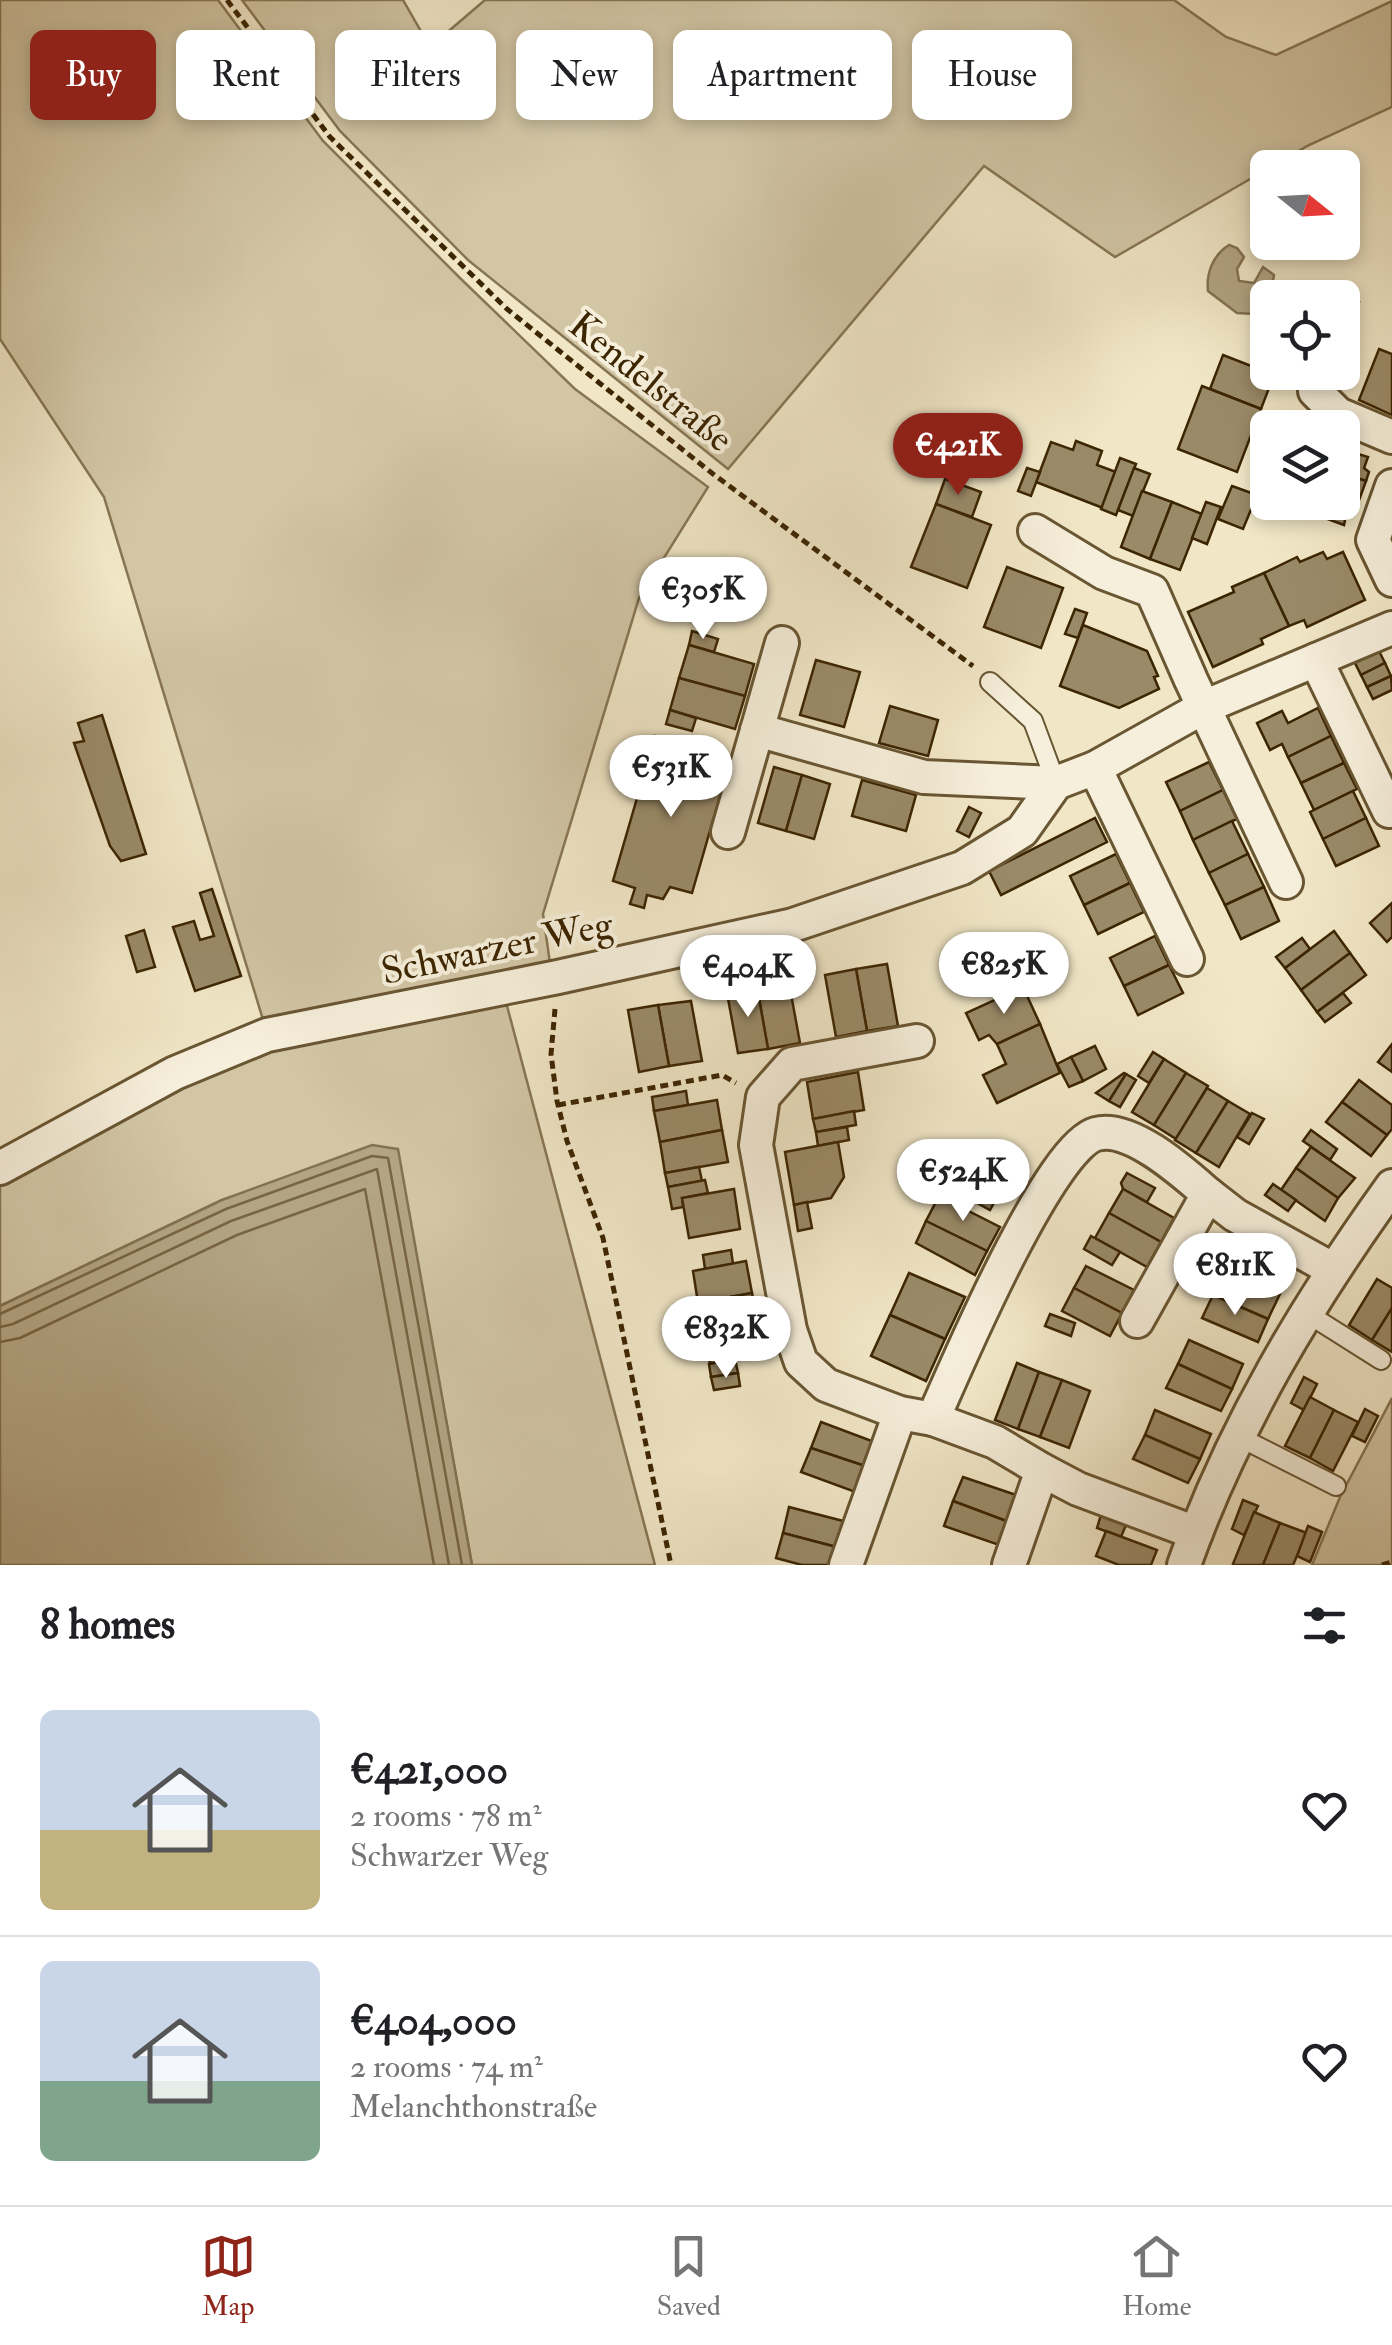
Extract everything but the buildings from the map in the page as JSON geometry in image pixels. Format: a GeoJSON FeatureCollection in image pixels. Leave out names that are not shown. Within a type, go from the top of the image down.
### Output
{"type":"FeatureCollection","features":[{"type":"Feature","properties":{"kind":"street"},"geometry":{"type":"LineString","coordinates":[[1315,391],[1338,414],[1392,437]]}},
{"type":"Feature","properties":{"kind":"street"},"geometry":{"type":"LineString","coordinates":[[1392,486],[1373,540],[1392,580]]}},
{"type":"Feature","properties":{"kind":"street"},"geometry":{"type":"LineString","coordinates":[[1035,531],[1104,573],[1152,590],[1286,882]]}},
{"type":"Feature","properties":{"kind":"street"},"geometry":{"type":"LineString","coordinates":[[757,730],[924,777],[1056,783],[1095,768],[1204,707],[1392,628]]}},
{"type":"Feature","properties":{"kind":"street"},"geometry":{"type":"LineString","coordinates":[[728,832],[782,644]]}},
{"type":"Feature","properties":{"kind":"street"},"geometry":{"type":"LineString","coordinates":[[1316,660],[1389,811]]}},
{"type":"Feature","properties":{"kind":"street"},"geometry":{"type":"LineString","coordinates":[[1095,768],[1187,959]]}},
{"type":"Feature","properties":{"kind":"street","name":"Schwarzer Weg"},"geometry":{"type":"LineString","coordinates":[[0,1168],[176,1073],[267,1036],[793,925],[962,868],[1022,831],[1056,783]]}},
{"type":"Feature","properties":{"kind":"street"},"geometry":{"type":"LineString","coordinates":[[917,1041],[792,1064],[763,1096],[756,1145],[790,1330],[801,1362],[826,1385],[995,1442],[1192,1556],[1262,1387],[1332,1269],[1392,1186]]}},
{"type":"Feature","properties":{"kind":"street"},"geometry":{"type":"LineString","coordinates":[[933,1419],[989,1292],[1033,1212],[1074,1151],[1095,1134],[1124,1134],[1181,1170],[1234,1215],[1332,1269]]}},
{"type":"Feature","properties":{"kind":"street"},"geometry":{"type":"LineString","coordinates":[[1137,1321],[1208,1194]]}},
{"type":"Feature","properties":{"kind":"street"},"geometry":{"type":"LineString","coordinates":[[846,1565],[900,1413]]}},
{"type":"Feature","properties":{"kind":"street"},"geometry":{"type":"LineString","coordinates":[[1009,1565],[1042,1470]]}},
{"type":"Feature","properties":{"kind":"lane"},"geometry":{"type":"LineString","coordinates":[[990,682],[1034,721],[1056,783]]}},
{"type":"Feature","properties":{"kind":"lane"},"geometry":{"type":"LineString","coordinates":[[1305,1312],[1381,1360]]}},
{"type":"Feature","properties":{"kind":"lane"},"geometry":{"type":"LineString","coordinates":[[1239,1438],[1336,1486]]}},
{"type":"Feature","properties":{"kind":"path","name":"Kendelstraße"},"geometry":{"type":"LineString","coordinates":[[227,0],[330,137],[508,309],[713,474],[886,599],[990,682]]}},
{"type":"Feature","properties":{"kind":"path"},"geometry":{"type":"LineString","coordinates":[[558,977],[550,1054],[558,1105],[566,1141],[604,1238],[671,1565]]}},
{"type":"Feature","properties":{"kind":"path"},"geometry":{"type":"LineString","coordinates":[[558,1105],[722,1076],[763,1096]]}},
{"type":"Feature","properties":{"kind":"path"},"geometry":{"type":"LineString","coordinates":[[1382,1565],[1392,1562]]}},
{"type":"Feature","properties":{"kind":"shaded area"},"geometry":{"type":"Polygon","coordinates":[[[0,0],[218,0],[240,30],[176,30],[176,120],[307,120],[323,141],[575,389],[708,487],[639,598],[543,914],[550,963],[264,1023],[104,497],[0,339],[0,0]]]}},
{"type":"Feature","properties":{"kind":"shaded area"},"geometry":{"type":"Polygon","coordinates":[[[242,0],[403,0],[420,30],[335,30],[335,120],[496,120],[496,30],[450,30],[485,0],[1174,0],[1226,37],[1276,55],[1392,1],[1392,107],[1300,150],[1250,150],[1250,179],[1115,257],[984,166],[728,469],[468,260],[340,131],[315,98],[315,30],[264,30],[242,0]]]}},
{"type":"Feature","properties":{"kind":"shaded area"},"geometry":{"type":"Polygon","coordinates":[[[506,1002],[655,1565],[472,1565],[397,1149],[222,1200],[0,1306],[0,1186],[198,1077],[269,1049],[506,1002]]]}},
{"type":"Feature","properties":{"kind":"shaded area"},"geometry":{"type":"Polygon","coordinates":[[[1392,1398],[1392,1565],[1312,1565],[1340,1497],[1392,1398]]]}},
{"type":"Feature","properties":{"kind":"water"},"geometry":{"type":"Polygon","coordinates":[[[1229,245],[1244,257],[1237,269],[1239,281],[1250,282],[1250,314],[1237,313],[1208,291],[1208,278],[1219,254],[1229,245]]]}},
{"type":"Feature","properties":{"kind":"water"},"geometry":{"type":"Polygon","coordinates":[[[1263,267],[1274,275],[1273,280],[1256,280],[1263,267]]]}},
{"type":"Feature","properties":{"kind":"water"},"geometry":{"type":"Polygon","coordinates":[[[372,1145],[398,1149],[472,1565],[0,1565],[0,1306],[222,1200],[372,1145]]]}}]}
